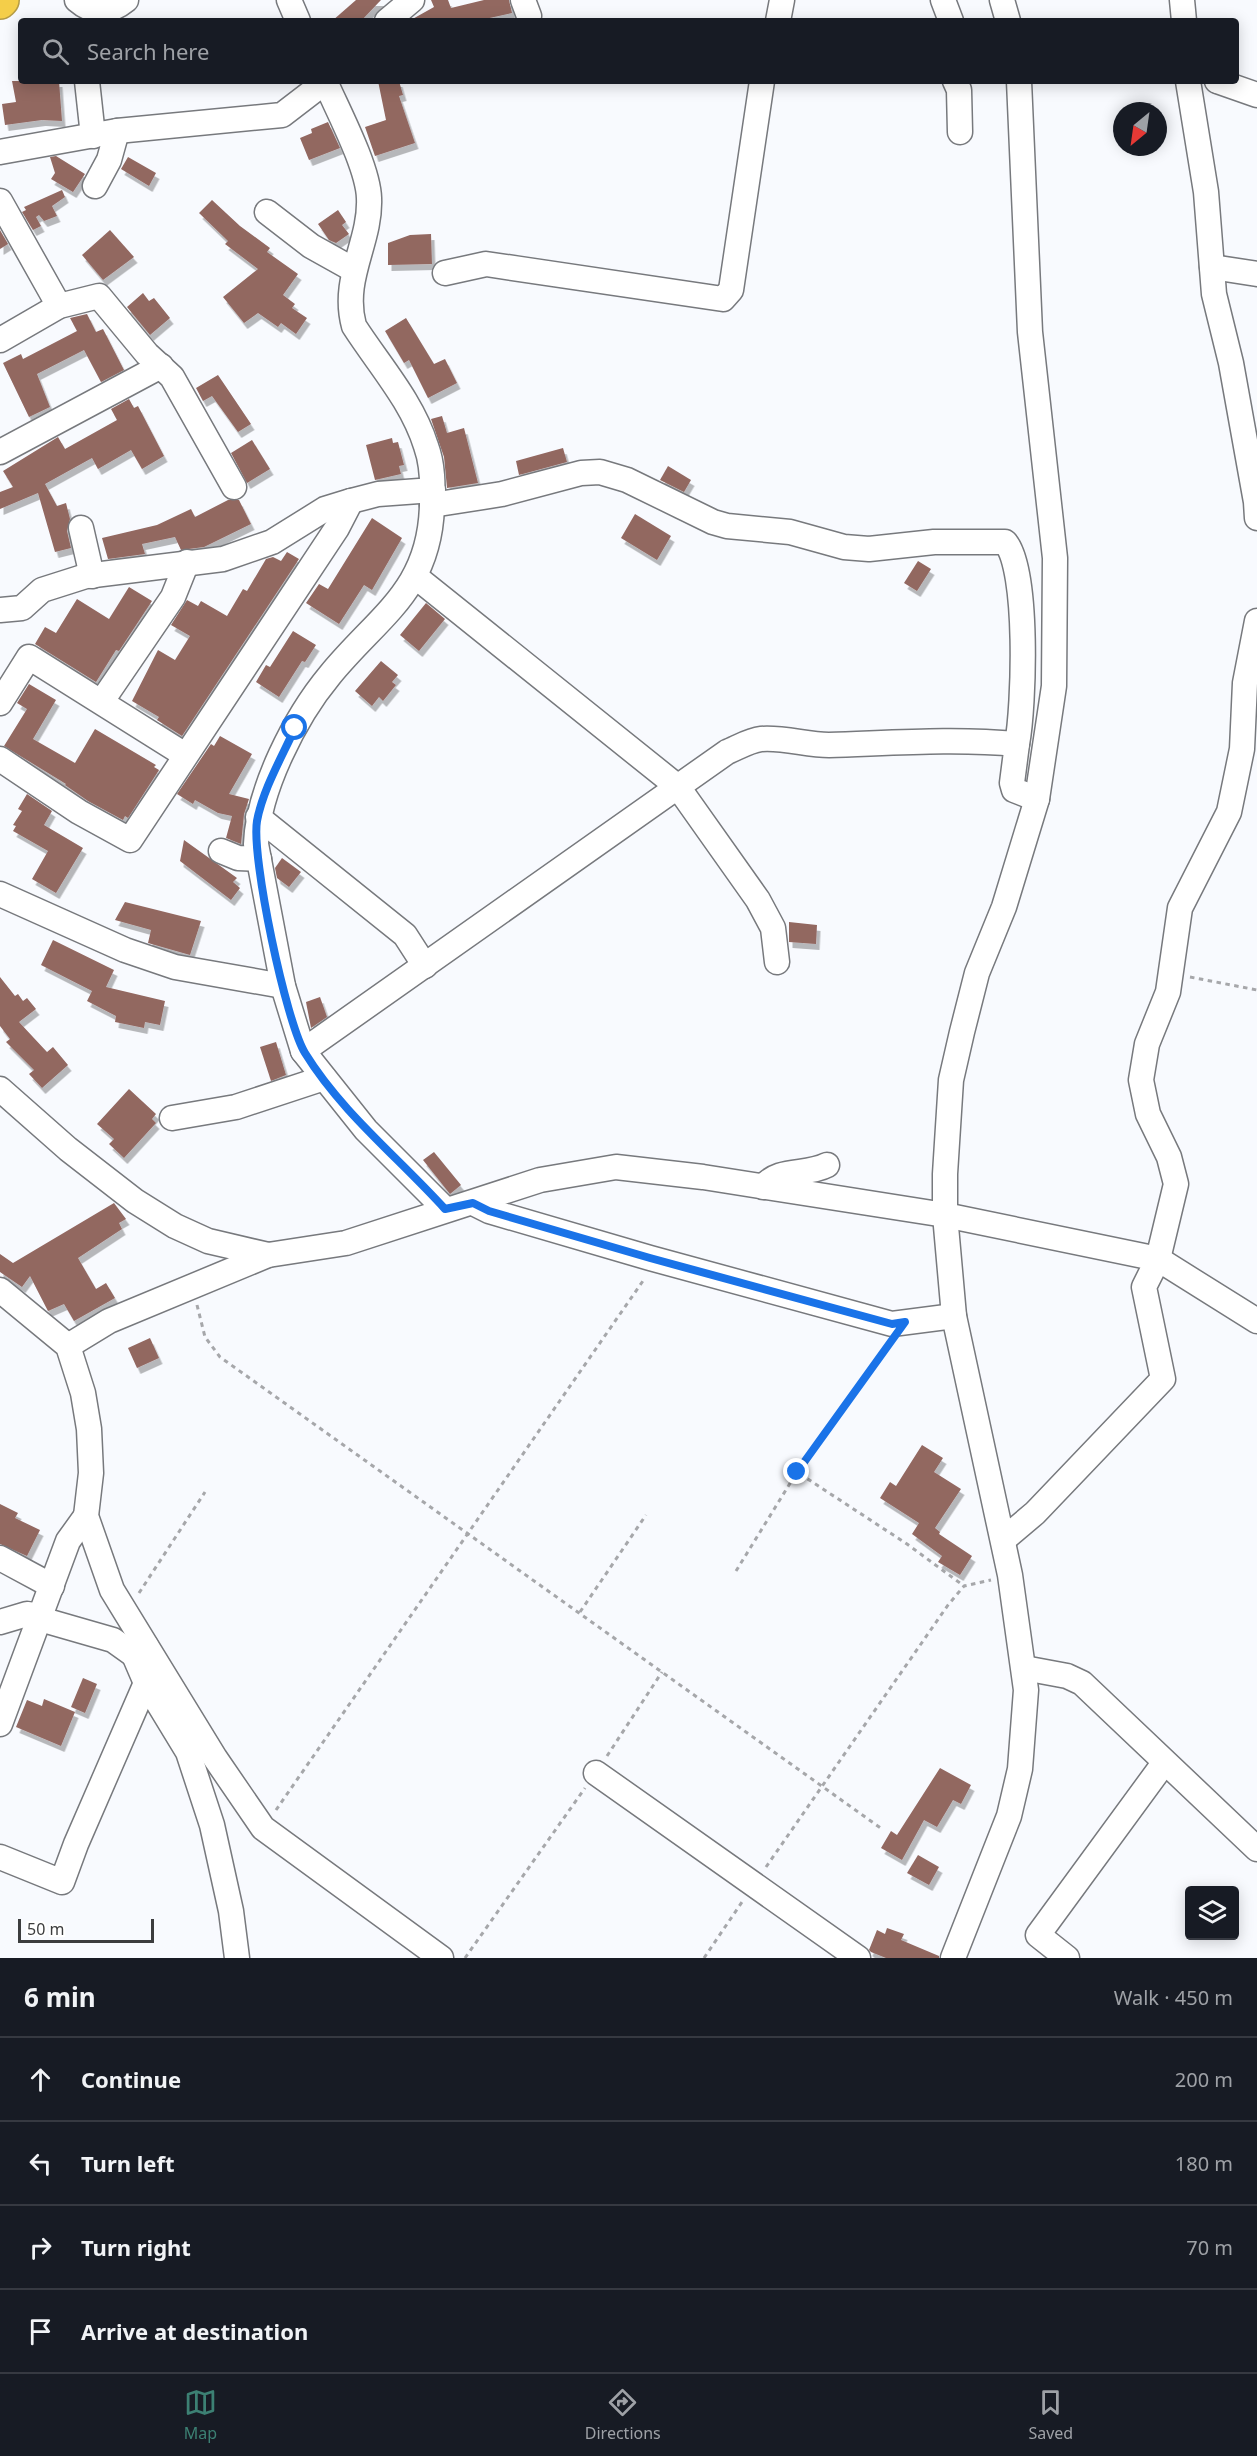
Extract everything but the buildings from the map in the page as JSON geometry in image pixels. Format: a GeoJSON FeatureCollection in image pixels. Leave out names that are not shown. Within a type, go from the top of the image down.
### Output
{"type":"FeatureCollection","features":[{"type":"Feature","properties":{"kind":"street"},"geometry":{"type":"LineString","coordinates":[[77,0],[90,9],[104,11],[126,0]]}},
{"type":"Feature","properties":{"kind":"street"},"geometry":{"type":"LineString","coordinates":[[289,0],[297,18]]}},
{"type":"Feature","properties":{"kind":"street"},"geometry":{"type":"LineString","coordinates":[[391,18],[412,0]]}},
{"type":"Feature","properties":{"kind":"street"},"geometry":{"type":"LineString","coordinates":[[779,18],[782,0]]}},
{"type":"Feature","properties":{"kind":"street"},"geometry":{"type":"LineString","coordinates":[[943,0],[950,18]]}},
{"type":"Feature","properties":{"kind":"street"},"geometry":{"type":"LineString","coordinates":[[1002,0],[1007,18]]}},
{"type":"Feature","properties":{"kind":"street"},"geometry":{"type":"LineString","coordinates":[[1182,0],[1184,18]]}},
{"type":"Feature","properties":{"kind":"street"},"geometry":{"type":"LineString","coordinates":[[87,84],[93,136]]}},
{"type":"Feature","properties":{"kind":"street"},"geometry":{"type":"LineString","coordinates":[[0,152],[117,131],[282,115],[321,84]]}},
{"type":"Feature","properties":{"kind":"street"},"geometry":{"type":"LineString","coordinates":[[326,84],[367,181],[369,200],[349,297],[354,326],[410,409],[427,448],[432,498],[426,547],[416,578],[392,610],[329,676],[295,728],[258,817],[256,844],[283,986],[303,1051],[366,1130],[415,1175],[445,1209]]}},
{"type":"Feature","properties":{"kind":"street"},"geometry":{"type":"LineString","coordinates":[[445,273],[486,264],[723,299],[731,290],[762,84]]}},
{"type":"Feature","properties":{"kind":"street"},"geometry":{"type":"LineString","coordinates":[[956,84],[959,90],[960,132]]}},
{"type":"Feature","properties":{"kind":"street"},"geometry":{"type":"LineString","coordinates":[[953,1958],[1009,1816],[1020,1769],[1025,1727],[1024,1668],[1010,1575],[954,1316],[945,1215],[947,1122],[951,1080],[977,973],[1004,907],[1037,799],[1054,686],[1055,558],[1030,332],[1019,84]]}},
{"type":"Feature","properties":{"kind":"street"},"geometry":{"type":"LineString","coordinates":[[1188,84],[1206,192],[1214,294],[1231,363],[1256,492],[1257,518]]}},
{"type":"Feature","properties":{"kind":"street"},"geometry":{"type":"LineString","coordinates":[[1226,84],[1257,95]]}},
{"type":"Feature","properties":{"kind":"street"},"geometry":{"type":"LineString","coordinates":[[96,186],[109,160],[117,131]]}},
{"type":"Feature","properties":{"kind":"street"},"geometry":{"type":"LineString","coordinates":[[0,201],[59,306]]}},
{"type":"Feature","properties":{"kind":"street"},"geometry":{"type":"LineString","coordinates":[[267,212],[310,246],[354,270]]}},
{"type":"Feature","properties":{"kind":"street"},"geometry":{"type":"LineString","coordinates":[[1212,267],[1257,274]]}},
{"type":"Feature","properties":{"kind":"street"},"geometry":{"type":"LineString","coordinates":[[0,340],[59,306],[99,296],[147,354],[172,377],[234,487]]}},
{"type":"Feature","properties":{"kind":"street"},"geometry":{"type":"LineString","coordinates":[[0,453],[160,366]]}},
{"type":"Feature","properties":{"kind":"street"},"geometry":{"type":"LineString","coordinates":[[0,610],[22,608],[42,590],[92,576],[223,559],[272,542],[325,508],[378,494],[432,498],[502,494],[581,473],[600,472],[627,480],[720,524],[790,532],[844,546],[869,549],[934,542],[1005,542],[1013,552],[1021,620],[1023,691],[1012,783],[1014,790],[1037,799]]}},
{"type":"Feature","properties":{"kind":"street"},"geometry":{"type":"LineString","coordinates":[[0,759],[79,812],[130,840],[330,538],[351,501]]}},
{"type":"Feature","properties":{"kind":"street"},"geometry":{"type":"LineString","coordinates":[[81,528],[92,576]]}},
{"type":"Feature","properties":{"kind":"street"},"geometry":{"type":"LineString","coordinates":[[102,701],[173,597],[187,562]]}},
{"type":"Feature","properties":{"kind":"street"},"geometry":{"type":"LineString","coordinates":[[416,578],[678,787],[758,900],[773,928],[777,962]]}},
{"type":"Feature","properties":{"kind":"street"},"geometry":{"type":"LineString","coordinates":[[1003,1540],[1035,1513],[1163,1379],[1144,1287],[1158,1259],[1176,1184],[1168,1157],[1148,1114],[1141,1080],[1147,1044],[1168,992],[1180,908],[1229,812],[1250,750],[1245,683],[1257,621]]}},
{"type":"Feature","properties":{"kind":"street"},"geometry":{"type":"LineString","coordinates":[[0,702],[29,657],[185,755]]}},
{"type":"Feature","properties":{"kind":"street"},"geometry":{"type":"LineString","coordinates":[[303,1051],[727,752],[760,739],[827,745],[882,741],[917,744],[964,739],[1017,744]]}},
{"type":"Feature","properties":{"kind":"street"},"geometry":{"type":"LineString","coordinates":[[258,817],[405,934],[425,966]]}},
{"type":"Feature","properties":{"kind":"street"},"geometry":{"type":"LineString","coordinates":[[221,851],[238,858],[259,859]]}},
{"type":"Feature","properties":{"kind":"street"},"geometry":{"type":"LineString","coordinates":[[0,894],[125,950],[175,968],[283,986]]}},
{"type":"Feature","properties":{"kind":"street"},"geometry":{"type":"LineString","coordinates":[[172,1118],[236,1107],[324,1078]]}},
{"type":"Feature","properties":{"kind":"street"},"geometry":{"type":"LineString","coordinates":[[0,1089],[68,1149],[135,1201],[165,1220],[208,1241],[268,1255]]}},
{"type":"Feature","properties":{"kind":"street"},"geometry":{"type":"LineString","coordinates":[[763,1187],[770,1178],[794,1172],[814,1172],[827,1166]]}},
{"type":"Feature","properties":{"kind":"street"},"geometry":{"type":"LineString","coordinates":[[68,1346],[109,1322],[268,1255],[346,1243],[540,1180],[616,1167],[945,1215],[1158,1259],[1251,1310]]}},
{"type":"Feature","properties":{"kind":"street"},"geometry":{"type":"LineString","coordinates":[[473,1203],[489,1211],[650,1258],[892,1324],[954,1316]]}},
{"type":"Feature","properties":{"kind":"street"},"geometry":{"type":"LineString","coordinates":[[0,1290],[68,1346],[83,1393],[90,1430],[91,1473],[86,1516],[102,1568],[123,1607],[140,1651],[146,1683],[188,1752],[212,1825],[231,1911],[237,1958]]}},
{"type":"Feature","properties":{"kind":"street"},"geometry":{"type":"LineString","coordinates":[[0,1724],[68,1541],[86,1516]]}},
{"type":"Feature","properties":{"kind":"street"},"geometry":{"type":"LineString","coordinates":[[0,1558],[52,1586]]}},
{"type":"Feature","properties":{"kind":"street"},"geometry":{"type":"LineString","coordinates":[[0,1622],[27,1614],[113,1640],[140,1651],[263,1828],[441,1958]]}},
{"type":"Feature","properties":{"kind":"street"},"geometry":{"type":"LineString","coordinates":[[1024,1668],[1067,1676],[1082,1683],[1257,1849]]}},
{"type":"Feature","properties":{"kind":"street"},"geometry":{"type":"LineString","coordinates":[[0,1857],[62,1882],[76,1844],[146,1683]]}},
{"type":"Feature","properties":{"kind":"street"},"geometry":{"type":"LineString","coordinates":[[1067,1958],[1038,1935],[1164,1763]]}},
{"type":"Feature","properties":{"kind":"street"},"geometry":{"type":"LineString","coordinates":[[596,1773],[858,1958]]}},
{"type":"Feature","properties":{"kind":"path"},"geometry":{"type":"LineString","coordinates":[[1171,973],[1257,990]]}},
{"type":"Feature","properties":{"kind":"path"},"geometry":{"type":"LineString","coordinates":[[263,1828],[645,1279],[650,1258]]}},
{"type":"Feature","properties":{"kind":"path"},"geometry":{"type":"LineString","coordinates":[[192,1287],[205,1337],[220,1357],[882,1828]]}},
{"type":"Feature","properties":{"kind":"path"},"geometry":{"type":"LineString","coordinates":[[736,1571],[797,1472],[905,1322]]}},
{"type":"Feature","properties":{"kind":"path"},"geometry":{"type":"LineString","coordinates":[[797,1472],[906,1544],[964,1586]]}},
{"type":"Feature","properties":{"kind":"path"},"geometry":{"type":"LineString","coordinates":[[123,1607],[137,1595],[205,1492]]}},
{"type":"Feature","properties":{"kind":"path"},"geometry":{"type":"LineString","coordinates":[[580,1612],[646,1515]]}},
{"type":"Feature","properties":{"kind":"path"},"geometry":{"type":"LineString","coordinates":[[704,1958],[948,1605],[964,1586],[1010,1575]]}},
{"type":"Feature","properties":{"kind":"path"},"geometry":{"type":"LineString","coordinates":[[465,1958],[596,1773],[663,1672]]}},
{"type":"Feature","properties":{"kind":"route"},"geometry":{"type":"LineString","coordinates":[[295,728],[263,802],[257,821],[256,844],[283,986],[303,1051],[366,1130],[415,1175],[445,1209],[473,1203],[489,1211],[650,1258],[892,1324],[905,1322],[797,1472]]}}]}
